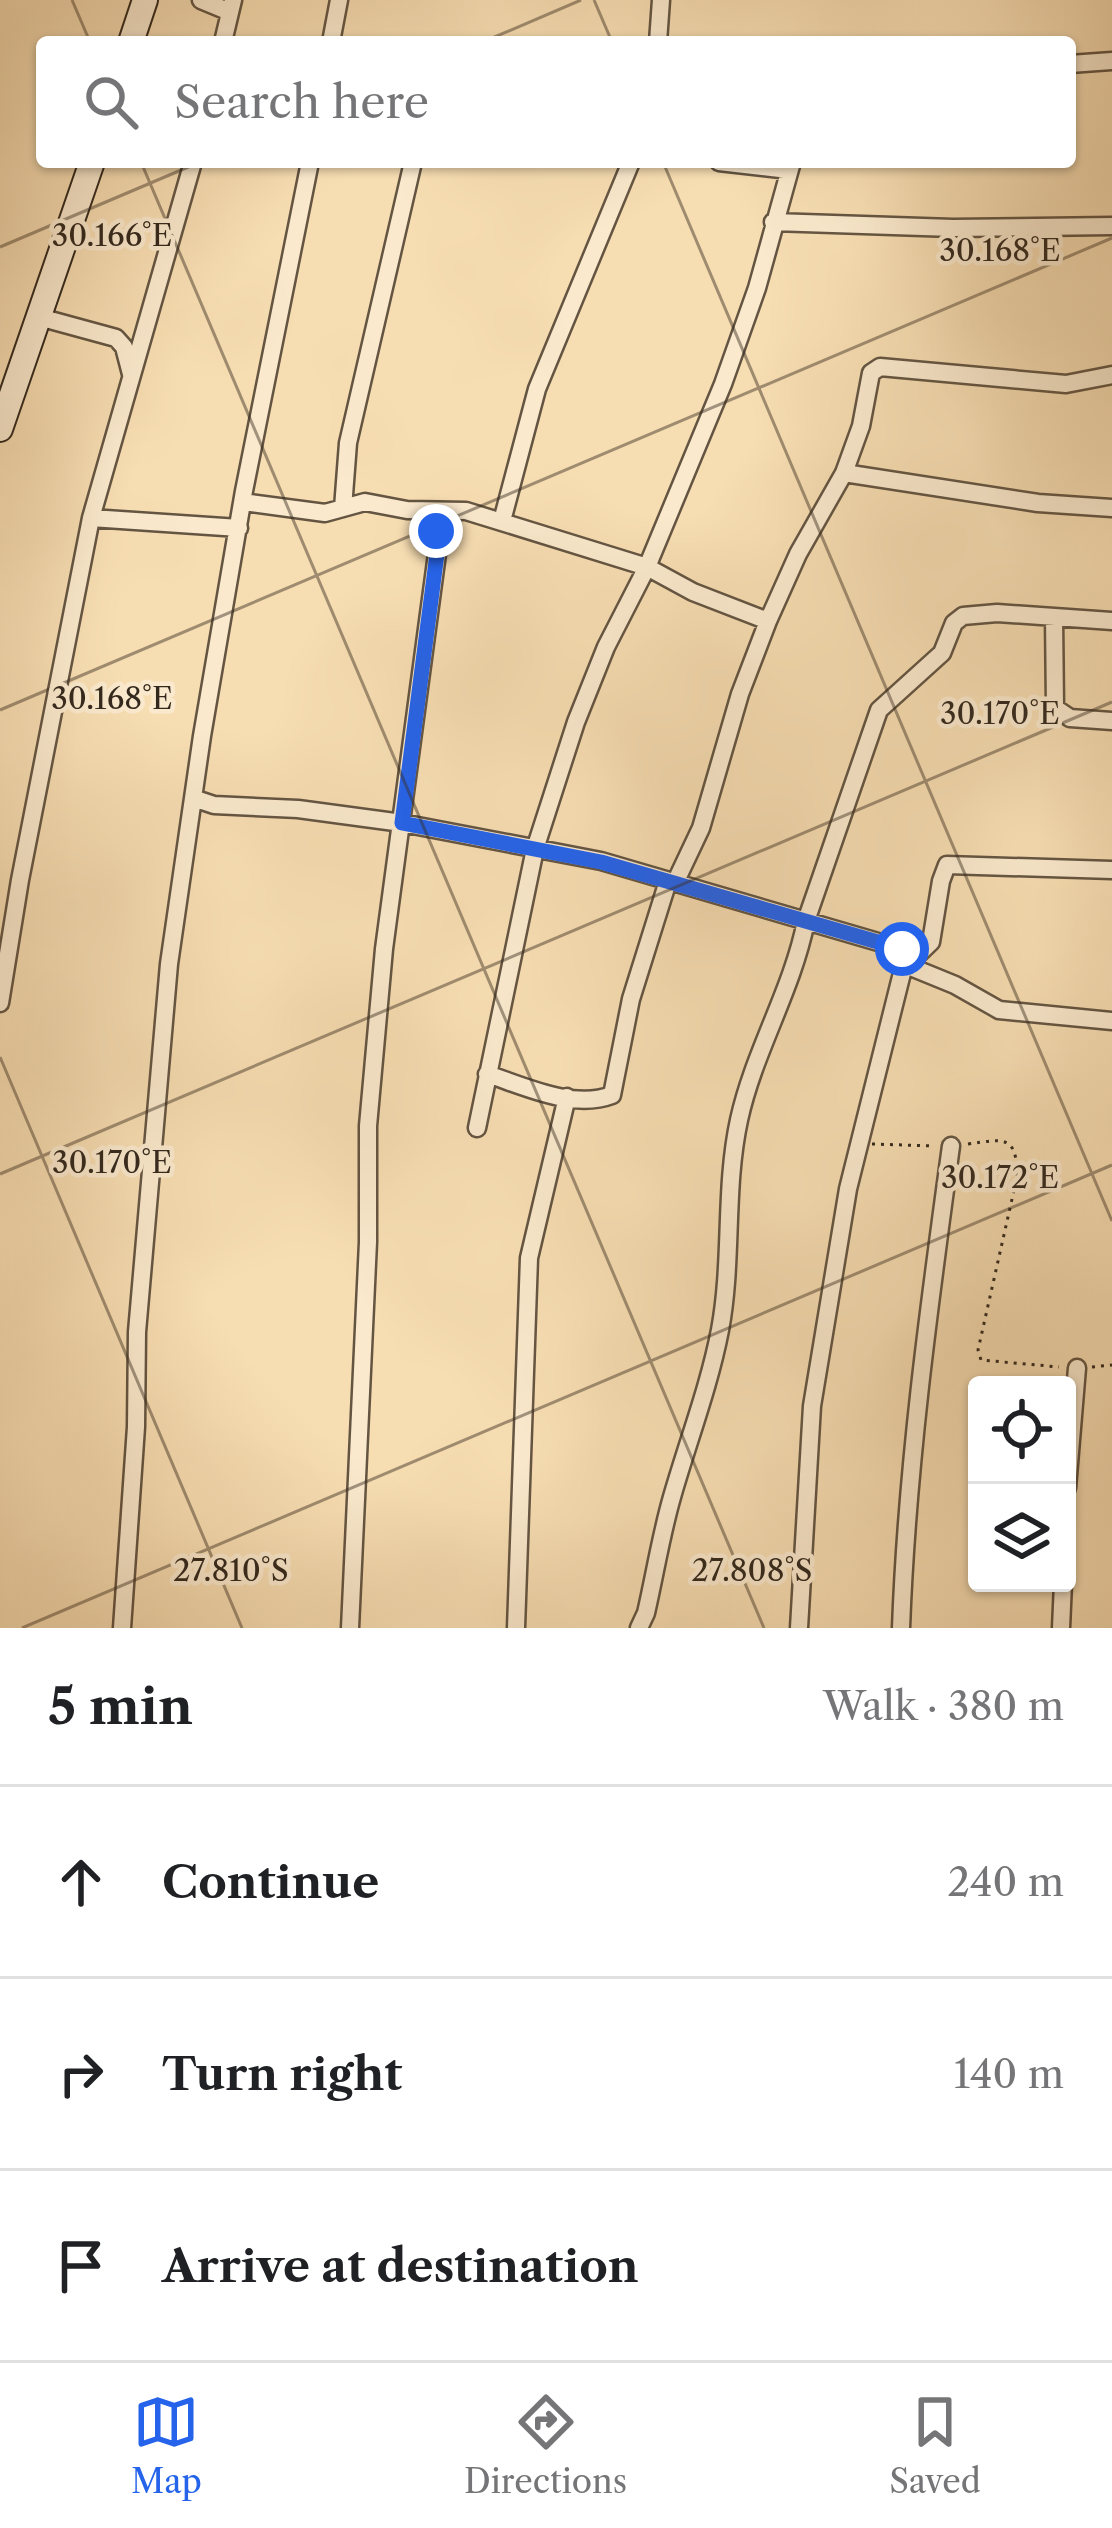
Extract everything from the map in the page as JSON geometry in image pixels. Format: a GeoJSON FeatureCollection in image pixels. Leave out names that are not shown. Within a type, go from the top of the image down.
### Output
{"type":"FeatureCollection","features":[{"type":"Feature","properties":{"kind":"street"},"geometry":{"type":"LineString","coordinates":[[133,36],[145,0]]}},
{"type":"Feature","properties":{"kind":"street"},"geometry":{"type":"LineString","coordinates":[[201,0],[231,6],[224,36]]}},
{"type":"Feature","properties":{"kind":"street"},"geometry":{"type":"LineString","coordinates":[[332,36],[339,0]]}},
{"type":"Feature","properties":{"kind":"street"},"geometry":{"type":"LineString","coordinates":[[658,36],[661,0]]}},
{"type":"Feature","properties":{"kind":"street"},"geometry":{"type":"LineString","coordinates":[[1076,64],[1112,61]]}},
{"type":"Feature","properties":{"kind":"street"},"geometry":{"type":"LineString","coordinates":[[0,430],[6,390],[39,317],[90,168]]}},
{"type":"Feature","properties":{"kind":"street"},"geometry":{"type":"LineString","coordinates":[[0,1004],[91,518],[191,168]]}},
{"type":"Feature","properties":{"kind":"street"},"geometry":{"type":"LineString","coordinates":[[122,1628],[136,1427],[137,1332],[169,964],[242,502],[309,168]]}},
{"type":"Feature","properties":{"kind":"street"},"geometry":{"type":"LineString","coordinates":[[343,508],[348,442],[412,168]]}},
{"type":"Feature","properties":{"kind":"street"},"geometry":{"type":"LineString","coordinates":[[502,521],[531,405],[629,168]]}},
{"type":"Feature","properties":{"kind":"street"},"geometry":{"type":"LineString","coordinates":[[477,1128],[535,849],[606,646],[647,567],[746,321],[789,168]]}},
{"type":"Feature","properties":{"kind":"street"},"geometry":{"type":"LineString","coordinates":[[773,222],[952,228],[1112,226]]}},
{"type":"Feature","properties":{"kind":"street"},"geometry":{"type":"LineString","coordinates":[[39,317],[116,338],[124,347],[131,375]]}},
{"type":"Feature","properties":{"kind":"street"},"geometry":{"type":"LineString","coordinates":[[487,1075],[567,1097],[604,1099],[612,1095],[631,999],[672,882],[701,828],[740,694],[798,554],[844,473],[861,426],[868,377],[875,368],[1066,384],[1112,375]]}},
{"type":"Feature","properties":{"kind":"street"},"geometry":{"type":"LineString","coordinates":[[844,473],[1038,503],[1112,508]]}},
{"type":"Feature","properties":{"kind":"street"},"geometry":{"type":"LineString","coordinates":[[242,502],[325,513],[365,502],[423,511],[449,509],[647,567],[693,592],[768,621]]}},
{"type":"Feature","properties":{"kind":"street"},"geometry":{"type":"LineString","coordinates":[[350,1628],[368,1242],[368,1126],[384,949],[438,539],[423,511]]}},
{"type":"Feature","properties":{"kind":"street"},"geometry":{"type":"LineString","coordinates":[[91,518],[239,528]]}},
{"type":"Feature","properties":{"kind":"street"},"geometry":{"type":"LineString","coordinates":[[639,1628],[720,1330],[728,1193],[738,1122],[885,702],[942,653],[958,619],[997,614],[1112,621]]}},
{"type":"Feature","properties":{"kind":"street"},"geometry":{"type":"LineString","coordinates":[[1054,617],[1055,707],[1070,718],[1112,721]]}},
{"type":"Feature","properties":{"kind":"street"},"geometry":{"type":"LineString","coordinates":[[193,798],[214,805],[298,809],[402,823],[601,862],[902,949],[910,961],[999,1010],[1112,1021]]}},
{"type":"Feature","properties":{"kind":"street"},"geometry":{"type":"LineString","coordinates":[[800,1628],[812,1406],[859,1143],[910,961],[926,950],[934,935],[947,865],[1112,870]]}},
{"type":"Feature","properties":{"kind":"street"},"geometry":{"type":"LineString","coordinates":[[516,1628],[530,1258],[567,1097]]}},
{"type":"Feature","properties":{"kind":"street"},"geometry":{"type":"LineString","coordinates":[[901,1628],[910,1465],[951,1146]]}},
{"type":"Feature","properties":{"kind":"street"},"geometry":{"type":"LineString","coordinates":[[1067,1484],[1076,1368]]}},
{"type":"Feature","properties":{"kind":"street"},"geometry":{"type":"LineString","coordinates":[[1061,1628],[1063,1592]]}},
{"type":"Feature","properties":{"kind":"path"},"geometry":{"type":"LineString","coordinates":[[859,1143],[951,1146],[1001,1139],[1012,1146],[1017,1177],[978,1350],[981,1360],[1076,1368],[1112,1365]]}},
{"type":"Feature","properties":{"kind":"route"},"geometry":{"type":"LineString","coordinates":[[436,531],[437,554],[402,823],[601,862],[902,949]]}}]}
